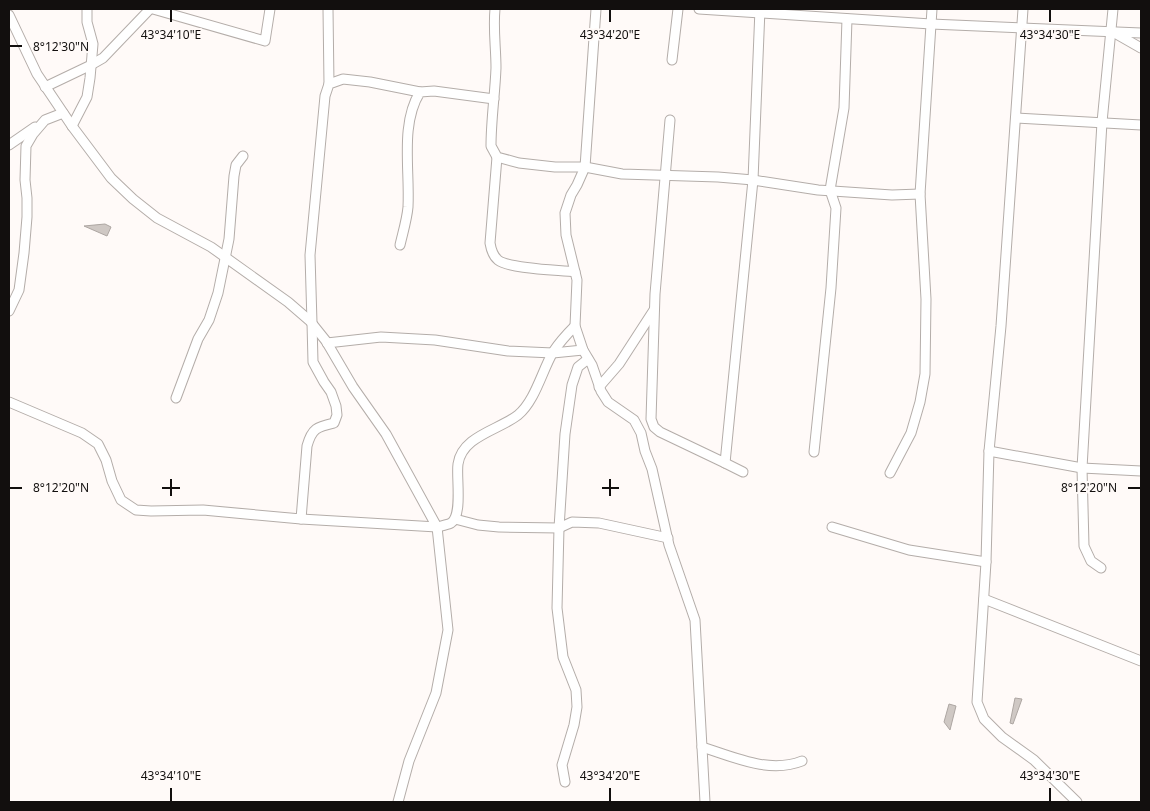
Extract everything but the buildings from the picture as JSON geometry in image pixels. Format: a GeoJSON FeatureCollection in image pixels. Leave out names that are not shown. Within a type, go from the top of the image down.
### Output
{"type":"FeatureCollection","features":[{"type":"Feature","properties":{"kind":"street"},"geometry":{"type":"LineString","coordinates":[[72,126],[87,97],[93,44],[87,22],[87,9]]}},
{"type":"Feature","properties":{"kind":"street"},"geometry":{"type":"LineString","coordinates":[[45,87],[103,58],[151,9],[265,41],[270,9]]}},
{"type":"Feature","properties":{"kind":"street"},"geometry":{"type":"LineString","coordinates":[[301,520],[307,446],[310,436],[315,429],[334,423],[337,415],[331,392],[313,362],[310,255],[325,96],[329,84],[328,9]]}},
{"type":"Feature","properties":{"kind":"street"},"geometry":{"type":"LineString","coordinates":[[495,9],[493,27],[496,67],[491,146],[497,157],[490,243],[493,253],[498,261],[510,266],[574,272]]}},
{"type":"Feature","properties":{"kind":"street"},"geometry":{"type":"LineString","coordinates":[[596,9],[585,167],[571,195],[565,213],[566,235],[577,280],[574,326],[583,350],[592,365],[599,387],[608,402],[634,420],[641,433],[652,469],[668,538],[695,620],[705,802]]}},
{"type":"Feature","properties":{"kind":"street"},"geometry":{"type":"LineString","coordinates":[[672,60],[678,9]]}},
{"type":"Feature","properties":{"kind":"street"},"geometry":{"type":"LineString","coordinates":[[700,9],[760,11],[931,24],[1141,32]]}},
{"type":"Feature","properties":{"kind":"street"},"geometry":{"type":"LineString","coordinates":[[890,473],[911,433],[920,402],[924,374],[926,299],[920,194],[932,9]]}},
{"type":"Feature","properties":{"kind":"street"},"geometry":{"type":"LineString","coordinates":[[1024,9],[1001,326],[989,452],[986,562],[977,702],[984,719],[1002,737],[1034,760],[1078,802]]}},
{"type":"Feature","properties":{"kind":"street"},"geometry":{"type":"LineString","coordinates":[[1101,568],[1091,561],[1084,546],[1082,468],[1102,122],[1113,9]]}},
{"type":"Feature","properties":{"kind":"street"},"geometry":{"type":"LineString","coordinates":[[725,463],[753,180],[760,11]]}},
{"type":"Feature","properties":{"kind":"street"},"geometry":{"type":"LineString","coordinates":[[9,15],[45,87],[62,113],[111,178],[157,218],[226,257],[288,302],[312,323],[327,343],[352,388],[386,434],[437,527],[448,630],[436,693],[409,761],[398,802]]}},
{"type":"Feature","properties":{"kind":"street"},"geometry":{"type":"LineString","coordinates":[[814,452],[831,288],[836,208],[830,190],[844,108],[847,19]]}},
{"type":"Feature","properties":{"kind":"street"},"geometry":{"type":"LineString","coordinates":[[1111,31],[1141,48]]}},
{"type":"Feature","properties":{"kind":"street"},"geometry":{"type":"LineString","coordinates":[[329,84],[343,79],[370,82],[420,92],[494,99]]}},
{"type":"Feature","properties":{"kind":"street"},"geometry":{"type":"LineString","coordinates":[[400,245],[408,208],[410,120],[413,102],[420,92]]}},
{"type":"Feature","properties":{"kind":"street"},"geometry":{"type":"LineString","coordinates":[[9,145],[45,120],[62,113]]}},
{"type":"Feature","properties":{"kind":"street"},"geometry":{"type":"LineString","coordinates":[[1016,118],[1141,125]]}},
{"type":"Feature","properties":{"kind":"street"},"geometry":{"type":"LineString","coordinates":[[9,311],[19,290],[24,254],[27,217],[26,146],[45,120]]}},
{"type":"Feature","properties":{"kind":"street"},"geometry":{"type":"LineString","coordinates":[[670,120],[655,310],[651,419],[654,427],[668,437],[743,472]]}},
{"type":"Feature","properties":{"kind":"street"},"geometry":{"type":"LineString","coordinates":[[176,398],[198,339],[209,320],[218,294],[229,239],[236,164],[243,156]]}},
{"type":"Feature","properties":{"kind":"street"},"geometry":{"type":"LineString","coordinates":[[497,157],[513,162],[585,167],[622,174],[753,180],[818,190],[892,195],[920,194]]}},
{"type":"Feature","properties":{"kind":"street"},"geometry":{"type":"LineString","coordinates":[[599,387],[620,364],[655,310]]}},
{"type":"Feature","properties":{"kind":"street"},"geometry":{"type":"LineString","coordinates":[[9,402],[82,433],[98,444],[121,500],[136,510],[203,510],[301,520],[437,527],[450,524],[455,519],[458,503],[458,462],[465,448],[484,433],[519,414],[538,384],[553,352],[574,326]]}},
{"type":"Feature","properties":{"kind":"street"},"geometry":{"type":"LineString","coordinates":[[327,343],[380,336],[405,337],[508,351],[553,352],[583,350]]}},
{"type":"Feature","properties":{"kind":"street"},"geometry":{"type":"LineString","coordinates":[[565,782],[562,765],[577,708],[576,690],[563,657],[558,608],[559,528],[565,434],[572,385],[578,367],[588,359]]}},
{"type":"Feature","properties":{"kind":"street"},"geometry":{"type":"LineString","coordinates":[[641,433],[654,427]]}},
{"type":"Feature","properties":{"kind":"street"},"geometry":{"type":"LineString","coordinates":[[989,452],[1082,468],[1141,471]]}},
{"type":"Feature","properties":{"kind":"street"},"geometry":{"type":"LineString","coordinates":[[455,519],[492,527],[559,528],[572,522],[599,523],[668,538]]}},
{"type":"Feature","properties":{"kind":"street"},"geometry":{"type":"LineString","coordinates":[[832,527],[908,550],[986,562]]}},
{"type":"Feature","properties":{"kind":"street"},"geometry":{"type":"LineString","coordinates":[[984,599],[1141,661]]}},
{"type":"Feature","properties":{"kind":"street"},"geometry":{"type":"LineString","coordinates":[[702,747],[748,762],[771,766],[789,766],[802,761]]}}]}
